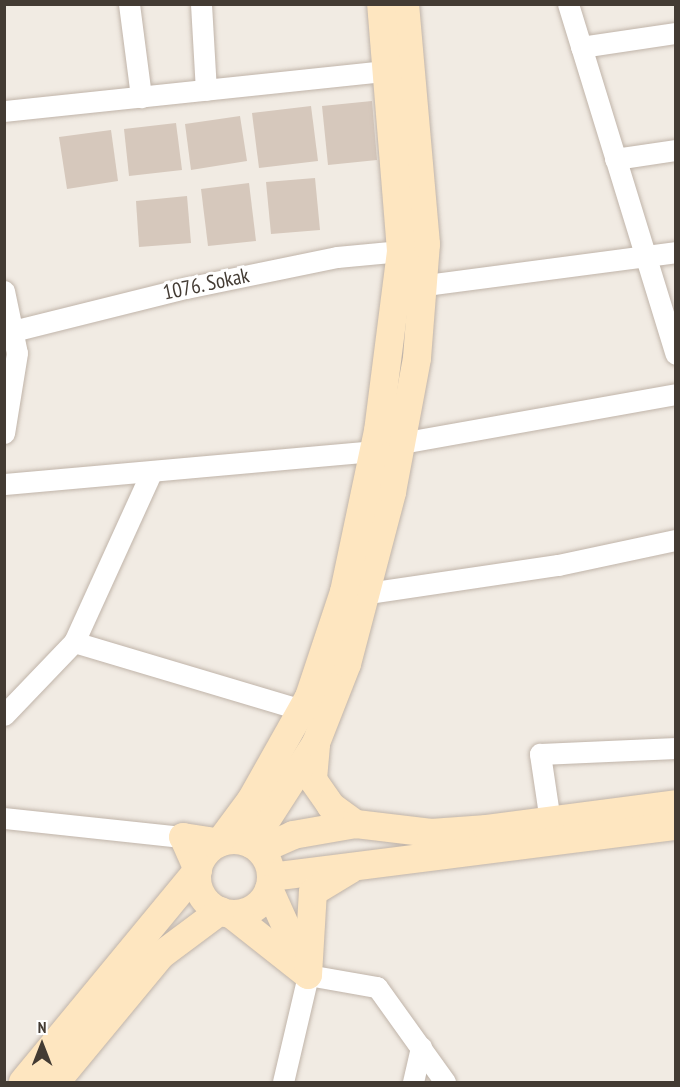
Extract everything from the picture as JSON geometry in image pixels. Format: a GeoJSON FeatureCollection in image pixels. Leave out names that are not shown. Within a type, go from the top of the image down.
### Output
{"type":"FeatureCollection","features":[{"type":"Feature","properties":{"kind":"main road"},"geometry":{"type":"LineString","coordinates":[[23,1083],[198,870],[209,850],[219,843],[277,759],[302,710],[344,592],[374,452],[402,251],[381,4]]}},
{"type":"Feature","properties":{"kind":"main road"},"geometry":{"type":"LineString","coordinates":[[255,847],[316,743],[368,593],[401,443],[426,285],[405,4]]}},
{"type":"Feature","properties":{"kind":"main road"},"geometry":{"type":"LineString","coordinates":[[316,743],[313,780],[331,806],[356,824]]}},
{"type":"Feature","properties":{"kind":"main road"},"geometry":{"type":"LineString","coordinates":[[183,837],[255,847],[294,835],[356,824],[431,833],[549,821],[675,804]]}},
{"type":"Feature","properties":{"kind":"main road"},"geometry":{"type":"LineString","coordinates":[[56,1083],[161,955],[225,913],[255,908],[270,883],[361,864],[675,826]]}},
{"type":"Feature","properties":{"kind":"main road"},"geometry":{"type":"LineString","coordinates":[[183,837],[198,870],[201,894],[308,975]]}},
{"type":"Feature","properties":{"kind":"main road"},"geometry":{"type":"LineString","coordinates":[[255,847],[308,975]]}},
{"type":"Feature","properties":{"kind":"main road"},"geometry":{"type":"LineString","coordinates":[[308,975],[313,892],[361,864]]}},
{"type":"Feature","properties":{"kind":"street"},"geometry":{"type":"LineString","coordinates":[[129,4],[141,97]]}},
{"type":"Feature","properties":{"kind":"street"},"geometry":{"type":"LineString","coordinates":[[201,4],[206,90]]}},
{"type":"Feature","properties":{"kind":"street"},"geometry":{"type":"LineString","coordinates":[[568,4],[675,354]]}},
{"type":"Feature","properties":{"kind":"street"},"geometry":{"type":"LineString","coordinates":[[581,47],[675,33]]}},
{"type":"Feature","properties":{"kind":"street"},"geometry":{"type":"LineString","coordinates":[[4,111],[387,71]]}},
{"type":"Feature","properties":{"kind":"street"},"geometry":{"type":"LineString","coordinates":[[615,159],[675,150]]}},
{"type":"Feature","properties":{"kind":"street","name":"1076. Sokak"},"geometry":{"type":"LineString","coordinates":[[13,331],[197,285],[337,257],[402,251]]}},
{"type":"Feature","properties":{"kind":"street"},"geometry":{"type":"LineString","coordinates":[[426,285],[675,252]]}},
{"type":"Feature","properties":{"kind":"street"},"geometry":{"type":"LineString","coordinates":[[4,291],[13,331],[4,433]]}},
{"type":"Feature","properties":{"kind":"street"},"geometry":{"type":"LineString","coordinates":[[401,443],[675,394]]}},
{"type":"Feature","properties":{"kind":"street"},"geometry":{"type":"LineString","coordinates":[[4,484],[150,475],[374,452]]}},
{"type":"Feature","properties":{"kind":"street"},"geometry":{"type":"LineString","coordinates":[[4,715],[74,642],[150,475]]}},
{"type":"Feature","properties":{"kind":"street"},"geometry":{"type":"LineString","coordinates":[[368,593],[558,565],[675,540]]}},
{"type":"Feature","properties":{"kind":"street"},"geometry":{"type":"LineString","coordinates":[[74,642],[302,710]]}},
{"type":"Feature","properties":{"kind":"street"},"geometry":{"type":"LineString","coordinates":[[549,821],[540,754],[675,748]]}},
{"type":"Feature","properties":{"kind":"street"},"geometry":{"type":"LineString","coordinates":[[4,818],[183,837]]}},
{"type":"Feature","properties":{"kind":"street"},"geometry":{"type":"LineString","coordinates":[[283,1083],[308,975],[377,987],[445,1083]]}},
{"type":"Feature","properties":{"kind":"street"},"geometry":{"type":"LineString","coordinates":[[413,1083],[421,1047]]}},
{"type":"Feature","properties":{"kind":"building"},"geometry":{"type":"Polygon","coordinates":[[[372,101],[377,160],[328,165],[322,106],[372,101]]]}},
{"type":"Feature","properties":{"kind":"building"},"geometry":{"type":"Polygon","coordinates":[[[311,106],[318,161],[259,168],[252,113],[311,106]]]}},
{"type":"Feature","properties":{"kind":"building"},"geometry":{"type":"Polygon","coordinates":[[[240,116],[247,161],[191,170],[185,124],[240,116]]]}},
{"type":"Feature","properties":{"kind":"building"},"geometry":{"type":"Polygon","coordinates":[[[176,123],[182,170],[129,176],[124,129],[176,123]]]}},
{"type":"Feature","properties":{"kind":"building"},"geometry":{"type":"Polygon","coordinates":[[[111,130],[118,181],[67,189],[59,137],[111,130]]]}},
{"type":"Feature","properties":{"kind":"building"},"geometry":{"type":"Polygon","coordinates":[[[315,178],[320,230],[271,234],[266,182],[315,178]]]}},
{"type":"Feature","properties":{"kind":"building"},"geometry":{"type":"Polygon","coordinates":[[[249,183],[256,241],[208,246],[201,189],[249,183]]]}},
{"type":"Feature","properties":{"kind":"building"},"geometry":{"type":"Polygon","coordinates":[[[187,196],[191,243],[139,247],[136,201],[187,196]]]}}]}
